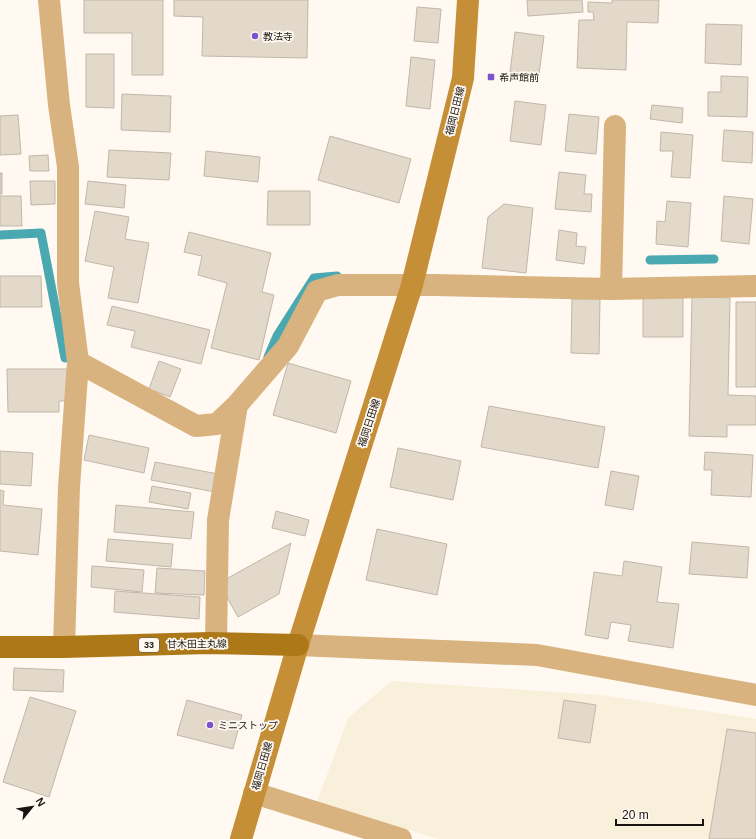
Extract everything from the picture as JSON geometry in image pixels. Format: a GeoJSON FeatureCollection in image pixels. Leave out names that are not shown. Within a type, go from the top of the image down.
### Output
{"type":"FeatureCollection","features":[{"type":"Feature","properties":{"kind":"main road","name":"福岡日田線"},"geometry":{"type":"LineString","coordinates":[[241,839],[298,645],[412,285],[463,78],[468,0]]}},
{"type":"Feature","properties":{"kind":"main road","name":"甘木田主丸線"},"geometry":{"type":"LineString","coordinates":[[0,647],[216,643],[298,645]]}},
{"type":"Feature","properties":{"kind":"street"},"geometry":{"type":"LineString","coordinates":[[49,0],[59,105],[68,166],[68,283],[78,362],[69,488],[64,647]]}},
{"type":"Feature","properties":{"kind":"street"},"geometry":{"type":"LineString","coordinates":[[611,289],[615,126]]}},
{"type":"Feature","properties":{"kind":"street"},"geometry":{"type":"LineString","coordinates":[[78,362],[196,426],[217,424],[237,405],[288,346],[317,291],[338,285],[611,289],[756,286]]}},
{"type":"Feature","properties":{"kind":"street"},"geometry":{"type":"LineString","coordinates":[[216,643],[218,520],[237,405]]}},
{"type":"Feature","properties":{"kind":"street"},"geometry":{"type":"LineString","coordinates":[[298,645],[537,655],[756,695]]}},
{"type":"Feature","properties":{"kind":"street"},"geometry":{"type":"LineString","coordinates":[[254,793],[401,839]]}},
{"type":"Feature","properties":{"kind":"shaded area"},"geometry":{"type":"Polygon","coordinates":[[[391,681],[602,695],[756,719],[756,839],[438,839],[317,802],[348,718],[391,681]]]}},
{"type":"Feature","properties":{"kind":"building"},"geometry":{"type":"Polygon","coordinates":[[[84,0],[163,0],[163,75],[132,75],[132,33],[84,33],[84,0]]]}},
{"type":"Feature","properties":{"kind":"building","name":"教法寺"},"geometry":{"type":"Polygon","coordinates":[[[174,0],[308,0],[307,58],[202,56],[203,17],[174,16],[174,0]]]}},
{"type":"Feature","properties":{"kind":"building"},"geometry":{"type":"Polygon","coordinates":[[[527,0],[582,0],[583,12],[528,16],[527,0]]]}},
{"type":"Feature","properties":{"kind":"building"},"geometry":{"type":"Polygon","coordinates":[[[612,0],[659,0],[658,23],[627,22],[626,70],[577,68],[579,20],[594,20],[593,12],[588,12],[588,2],[612,3],[612,0]]]}},
{"type":"Feature","properties":{"kind":"building"},"geometry":{"type":"Polygon","coordinates":[[[417,7],[441,9],[438,43],[414,41],[417,7]]]}},
{"type":"Feature","properties":{"kind":"building"},"geometry":{"type":"Polygon","coordinates":[[[706,24],[742,25],[741,65],[705,63],[706,24]]]}},
{"type":"Feature","properties":{"kind":"building"},"geometry":{"type":"Polygon","coordinates":[[[515,32],[544,36],[539,74],[510,72],[515,32]]]}},
{"type":"Feature","properties":{"kind":"building"},"geometry":{"type":"Polygon","coordinates":[[[86,54],[114,54],[114,108],[86,107],[86,54]]]}},
{"type":"Feature","properties":{"kind":"building"},"geometry":{"type":"Polygon","coordinates":[[[411,57],[435,60],[430,109],[406,106],[411,57]]]}},
{"type":"Feature","properties":{"kind":"building"},"geometry":{"type":"Polygon","coordinates":[[[721,76],[748,77],[747,117],[708,116],[708,92],[721,92],[721,76]]]}},
{"type":"Feature","properties":{"kind":"building"},"geometry":{"type":"Polygon","coordinates":[[[122,94],[171,96],[170,132],[121,130],[122,94]]]}},
{"type":"Feature","properties":{"kind":"building"},"geometry":{"type":"Polygon","coordinates":[[[515,101],[546,105],[541,145],[510,141],[515,101]]]}},
{"type":"Feature","properties":{"kind":"building"},"geometry":{"type":"Polygon","coordinates":[[[652,105],[683,108],[682,123],[650,119],[652,105]]]}},
{"type":"Feature","properties":{"kind":"building"},"geometry":{"type":"Polygon","coordinates":[[[569,114],[599,117],[596,154],[565,151],[569,114]]]}},
{"type":"Feature","properties":{"kind":"building"},"geometry":{"type":"Polygon","coordinates":[[[18,115],[21,154],[0,155],[0,116],[18,115]]]}},
{"type":"Feature","properties":{"kind":"building"},"geometry":{"type":"Polygon","coordinates":[[[724,130],[753,132],[752,163],[722,161],[724,130]]]}},
{"type":"Feature","properties":{"kind":"building"},"geometry":{"type":"Polygon","coordinates":[[[661,132],[693,135],[690,178],[671,177],[673,151],[660,151],[661,132]]]}},
{"type":"Feature","properties":{"kind":"building"},"geometry":{"type":"Polygon","coordinates":[[[330,136],[411,159],[399,203],[318,180],[330,136]]]}},
{"type":"Feature","properties":{"kind":"building"},"geometry":{"type":"Polygon","coordinates":[[[109,150],[171,153],[169,180],[107,177],[109,150]]]}},
{"type":"Feature","properties":{"kind":"building"},"geometry":{"type":"Polygon","coordinates":[[[206,151],[260,157],[258,182],[204,176],[206,151]]]}},
{"type":"Feature","properties":{"kind":"building"},"geometry":{"type":"Polygon","coordinates":[[[48,155],[49,171],[30,171],[29,156],[48,155]]]}},
{"type":"Feature","properties":{"kind":"building"},"geometry":{"type":"Polygon","coordinates":[[[559,172],[586,175],[584,194],[592,194],[591,212],[555,209],[559,172]]]}},
{"type":"Feature","properties":{"kind":"building"},"geometry":{"type":"Polygon","coordinates":[[[0,173],[2,173],[2,194],[0,194],[0,173]]]}},
{"type":"Feature","properties":{"kind":"building"},"geometry":{"type":"Polygon","coordinates":[[[30,181],[55,181],[55,204],[31,205],[30,181]]]}},
{"type":"Feature","properties":{"kind":"building"},"geometry":{"type":"Polygon","coordinates":[[[88,181],[126,185],[124,208],[85,204],[88,181]]]}},
{"type":"Feature","properties":{"kind":"building"},"geometry":{"type":"Polygon","coordinates":[[[268,191],[310,191],[310,225],[267,225],[268,191]]]}},
{"type":"Feature","properties":{"kind":"building"},"geometry":{"type":"Polygon","coordinates":[[[0,196],[21,196],[22,226],[0,226],[0,196]]]}},
{"type":"Feature","properties":{"kind":"building"},"geometry":{"type":"Polygon","coordinates":[[[724,196],[753,199],[749,244],[721,241],[724,196]]]}},
{"type":"Feature","properties":{"kind":"building"},"geometry":{"type":"Polygon","coordinates":[[[667,201],[691,203],[688,247],[656,244],[657,221],[665,222],[667,201]]]}},
{"type":"Feature","properties":{"kind":"building"},"geometry":{"type":"Polygon","coordinates":[[[504,204],[533,208],[526,273],[482,268],[488,217],[504,204]]]}},
{"type":"Feature","properties":{"kind":"building"},"geometry":{"type":"Polygon","coordinates":[[[95,211],[129,217],[125,239],[149,243],[138,303],[108,298],[114,267],[85,261],[95,211]]]}},
{"type":"Feature","properties":{"kind":"building"},"geometry":{"type":"Polygon","coordinates":[[[559,230],[577,233],[576,246],[586,247],[584,264],[556,260],[559,230]]]}},
{"type":"Feature","properties":{"kind":"building"},"geometry":{"type":"Polygon","coordinates":[[[189,232],[271,253],[262,292],[274,295],[259,360],[211,348],[227,283],[198,275],[202,256],[184,252],[189,232]]]}},
{"type":"Feature","properties":{"kind":"building"},"geometry":{"type":"Polygon","coordinates":[[[0,276],[41,276],[42,307],[0,307],[0,276]]]}},
{"type":"Feature","properties":{"kind":"building"},"geometry":{"type":"Polygon","coordinates":[[[692,296],[730,298],[728,395],[756,396],[756,425],[727,425],[727,437],[689,436],[692,296]]]}},
{"type":"Feature","properties":{"kind":"building"},"geometry":{"type":"Polygon","coordinates":[[[643,297],[683,297],[683,337],[643,337],[643,297]]]}},
{"type":"Feature","properties":{"kind":"building"},"geometry":{"type":"Polygon","coordinates":[[[572,299],[600,299],[599,354],[571,353],[572,299]]]}},
{"type":"Feature","properties":{"kind":"building"},"geometry":{"type":"Polygon","coordinates":[[[736,302],[756,302],[756,387],[736,387],[736,302]]]}},
{"type":"Feature","properties":{"kind":"building"},"geometry":{"type":"Polygon","coordinates":[[[112,306],[210,330],[201,364],[131,347],[135,331],[107,325],[112,306]]]}},
{"type":"Feature","properties":{"kind":"building"},"geometry":{"type":"Polygon","coordinates":[[[159,361],[181,369],[170,397],[149,389],[159,361]]]}},
{"type":"Feature","properties":{"kind":"building"},"geometry":{"type":"Polygon","coordinates":[[[288,363],[351,381],[336,433],[273,415],[288,363]]]}},
{"type":"Feature","properties":{"kind":"building"},"geometry":{"type":"Polygon","coordinates":[[[7,369],[67,369],[67,401],[59,401],[59,412],[8,412],[7,369]]]}},
{"type":"Feature","properties":{"kind":"building"},"geometry":{"type":"Polygon","coordinates":[[[489,406],[605,427],[598,468],[481,447],[489,406]]]}},
{"type":"Feature","properties":{"kind":"building"},"geometry":{"type":"Polygon","coordinates":[[[89,435],[149,448],[144,473],[84,460],[89,435]]]}},
{"type":"Feature","properties":{"kind":"building"},"geometry":{"type":"Polygon","coordinates":[[[398,448],[461,461],[453,500],[390,487],[398,448]]]}},
{"type":"Feature","properties":{"kind":"building"},"geometry":{"type":"Polygon","coordinates":[[[0,451],[33,453],[31,486],[0,484],[0,451]]]}},
{"type":"Feature","properties":{"kind":"building"},"geometry":{"type":"Polygon","coordinates":[[[705,452],[753,455],[751,497],[711,495],[712,470],[704,470],[705,452]]]}},
{"type":"Feature","properties":{"kind":"building"},"geometry":{"type":"Polygon","coordinates":[[[155,462],[218,474],[215,492],[151,480],[155,462]]]}},
{"type":"Feature","properties":{"kind":"building"},"geometry":{"type":"Polygon","coordinates":[[[611,471],[639,476],[633,510],[605,505],[611,471]]]}},
{"type":"Feature","properties":{"kind":"building"},"geometry":{"type":"Polygon","coordinates":[[[152,486],[191,493],[188,509],[149,502],[152,486]]]}},
{"type":"Feature","properties":{"kind":"building"},"geometry":{"type":"Polygon","coordinates":[[[0,490],[4,491],[3,505],[42,509],[38,555],[0,551],[0,490]]]}},
{"type":"Feature","properties":{"kind":"building"},"geometry":{"type":"Polygon","coordinates":[[[116,505],[194,512],[191,539],[114,532],[116,505]]]}},
{"type":"Feature","properties":{"kind":"building"},"geometry":{"type":"Polygon","coordinates":[[[276,511],[309,520],[305,536],[272,528],[276,511]]]}},
{"type":"Feature","properties":{"kind":"building"},"geometry":{"type":"Polygon","coordinates":[[[377,529],[447,544],[437,595],[366,580],[377,529]]]}},
{"type":"Feature","properties":{"kind":"building"},"geometry":{"type":"Polygon","coordinates":[[[108,539],[173,544],[171,567],[106,561],[108,539]]]}},
{"type":"Feature","properties":{"kind":"building"},"geometry":{"type":"Polygon","coordinates":[[[692,542],[749,547],[747,578],[689,574],[692,542]]]}},
{"type":"Feature","properties":{"kind":"building"},"geometry":{"type":"Polygon","coordinates":[[[291,543],[279,594],[238,617],[219,583],[291,543]]]}},
{"type":"Feature","properties":{"kind":"building"},"geometry":{"type":"Polygon","coordinates":[[[624,561],[662,567],[657,602],[679,604],[673,648],[628,641],[631,625],[611,622],[608,639],[585,635],[594,572],[622,576],[624,561]]]}},
{"type":"Feature","properties":{"kind":"building"},"geometry":{"type":"Polygon","coordinates":[[[92,566],[144,570],[142,592],[91,587],[92,566]]]}},
{"type":"Feature","properties":{"kind":"building"},"geometry":{"type":"Polygon","coordinates":[[[157,568],[205,571],[204,595],[155,593],[157,568]]]}},
{"type":"Feature","properties":{"kind":"building"},"geometry":{"type":"Polygon","coordinates":[[[115,591],[200,597],[199,619],[114,612],[115,591]]]}},
{"type":"Feature","properties":{"kind":"building"},"geometry":{"type":"Polygon","coordinates":[[[14,668],[64,670],[63,692],[13,690],[14,668]]]}},
{"type":"Feature","properties":{"kind":"building"},"geometry":{"type":"Polygon","coordinates":[[[30,697],[76,711],[49,797],[3,782],[30,697]]]}},
{"type":"Feature","properties":{"kind":"building","name":"ミニストップ"},"geometry":{"type":"Polygon","coordinates":[[[187,700],[242,715],[233,749],[177,735],[187,700]]]}},
{"type":"Feature","properties":{"kind":"building"},"geometry":{"type":"Polygon","coordinates":[[[564,700],[596,705],[590,743],[558,738],[564,700]]]}},
{"type":"Feature","properties":{"kind":"building"},"geometry":{"type":"Polygon","coordinates":[[[727,729],[756,733],[756,839],[709,839],[727,729]]]}},
{"type":"Feature","properties":{"kind":"waterway"},"geometry":{"type":"LineString","coordinates":[[0,235],[41,233],[65,358]]}},
{"type":"Feature","properties":{"kind":"waterway"},"geometry":{"type":"LineString","coordinates":[[650,260],[714,259]]}},
{"type":"Feature","properties":{"kind":"waterway"},"geometry":{"type":"LineString","coordinates":[[268,357],[277,336],[314,278],[337,276]]}},
{"type":"Feature","properties":{"kind":"place","name":"教法寺"},"geometry":{"type":"Point","coordinates":[255,36]}},
{"type":"Feature","properties":{"kind":"place","name":"希声館前"},"geometry":{"type":"Point","coordinates":[491,77]}},
{"type":"Feature","properties":{"kind":"place","name":"ミニストップ"},"geometry":{"type":"Point","coordinates":[210,725]}}]}
